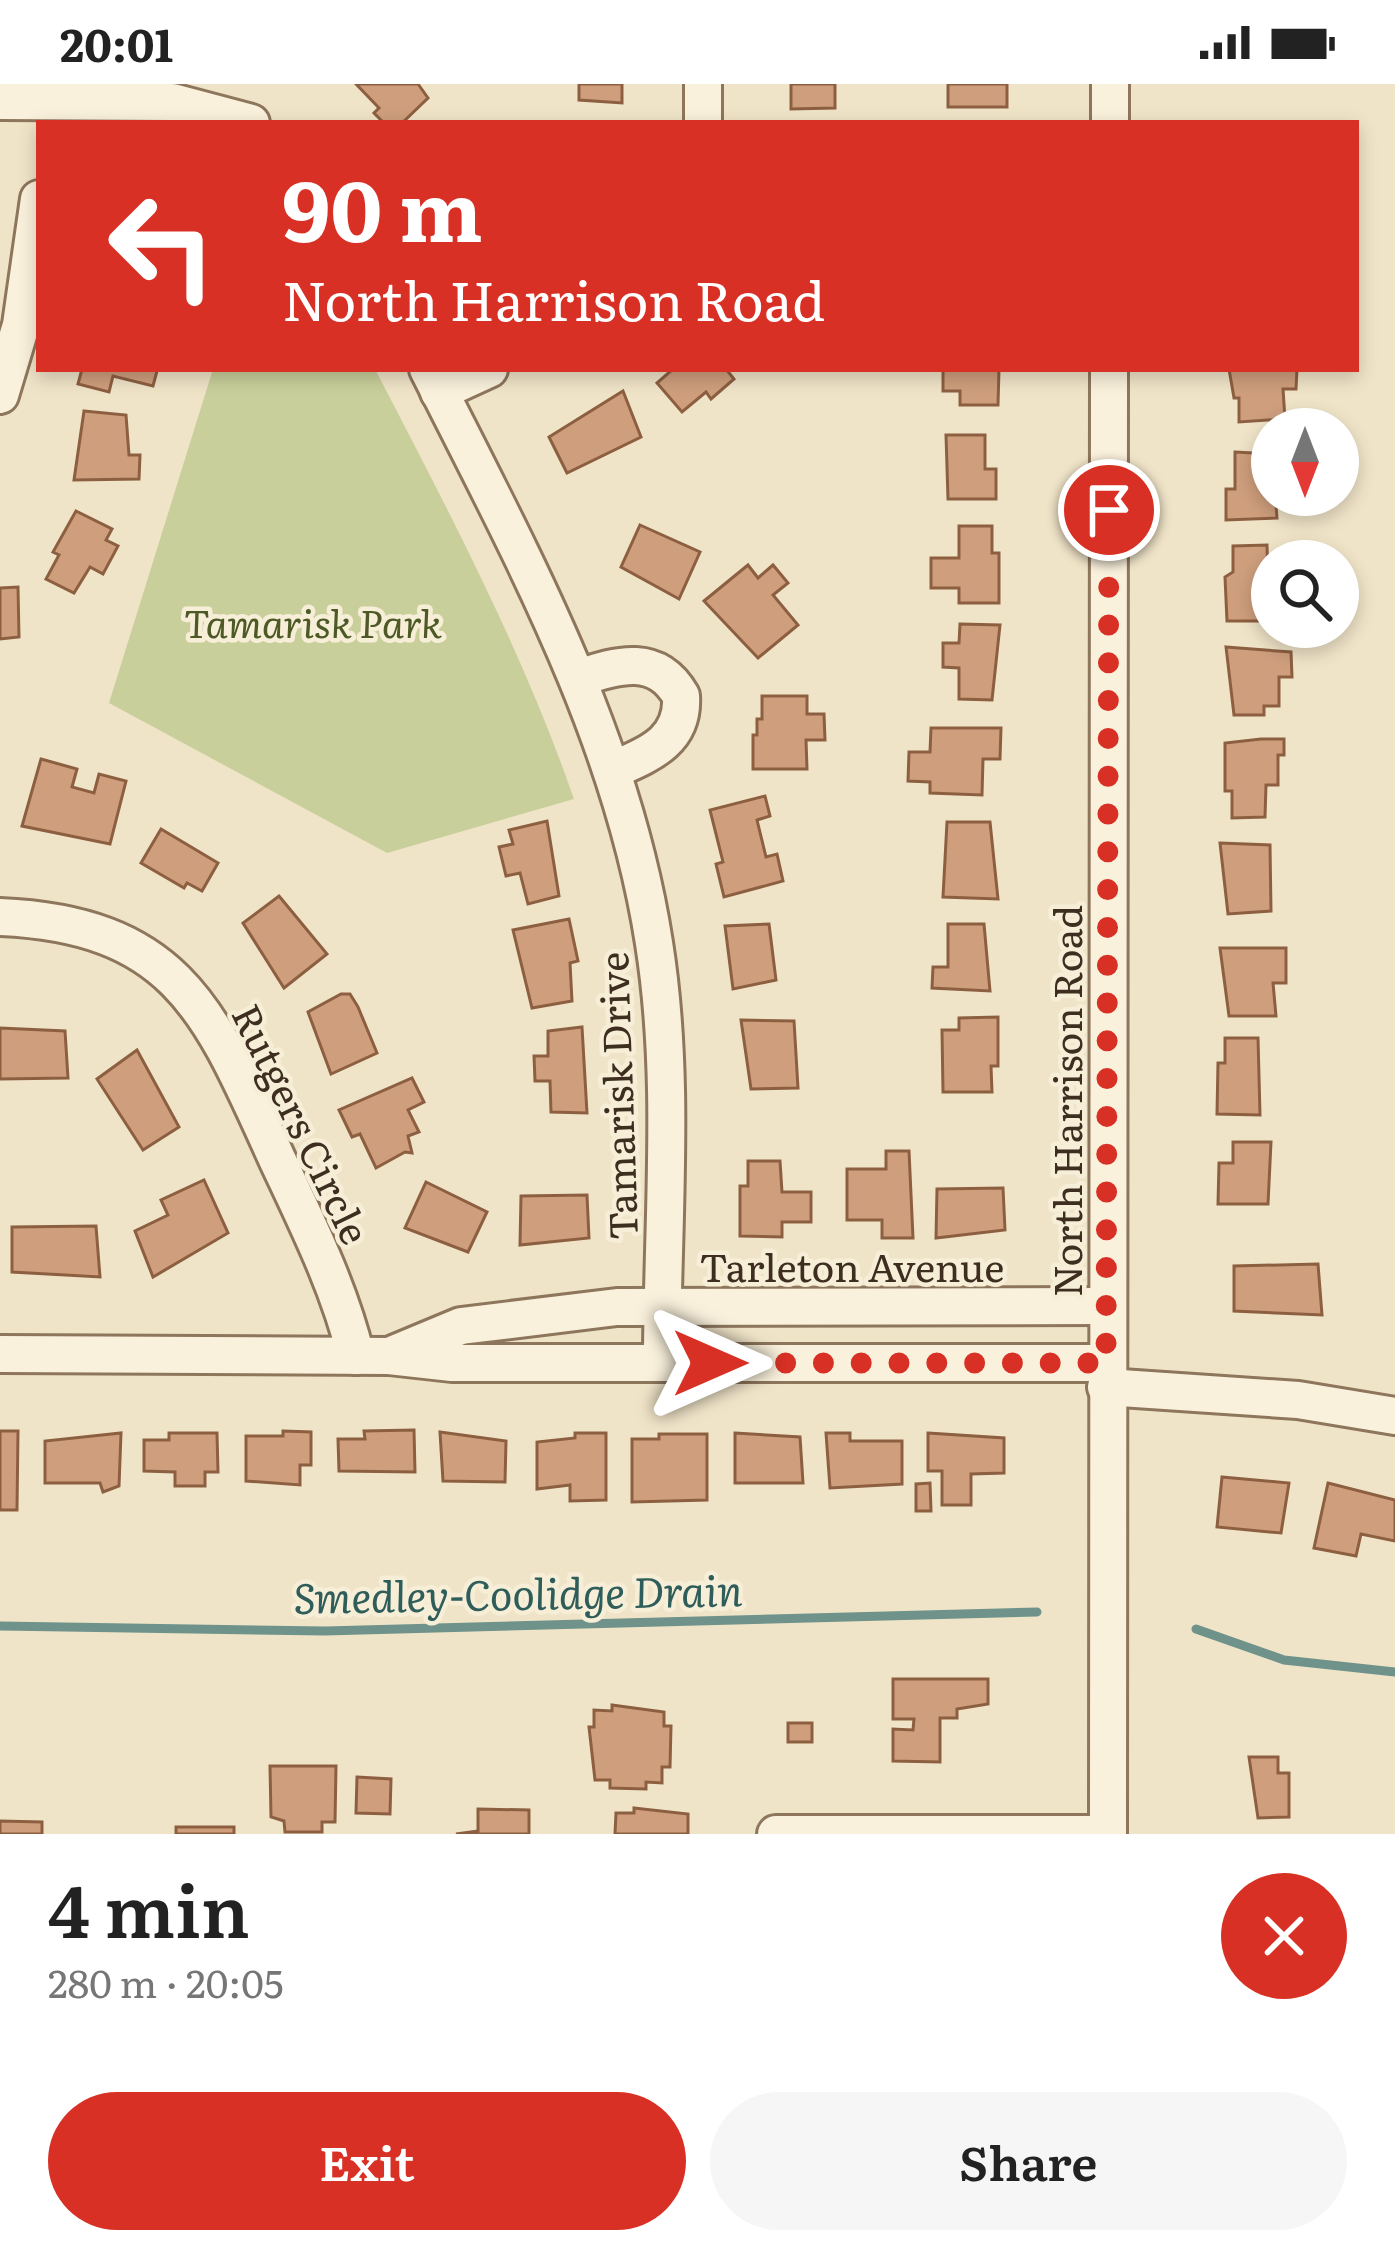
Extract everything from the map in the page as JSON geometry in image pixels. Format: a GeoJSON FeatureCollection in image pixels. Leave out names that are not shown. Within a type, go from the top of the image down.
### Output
{"type":"FeatureCollection","features":[{"type":"Feature","properties":{"kind":"street"},"geometry":{"type":"LineString","coordinates":[[703,84],[703,120]]}},
{"type":"Feature","properties":{"kind":"street"},"geometry":{"type":"LineString","coordinates":[[1110,84],[1110,120]]}},
{"type":"Feature","properties":{"kind":"street"},"geometry":{"type":"LineString","coordinates":[[0,100],[44,112],[172,102],[240,120]]}},
{"type":"Feature","properties":{"kind":"street"},"geometry":{"type":"LineString","coordinates":[[0,394],[21,325],[36,220]]}},
{"type":"Feature","properties":{"kind":"street"},"geometry":{"type":"LineString","coordinates":[[434,381],[475,372]]}},
{"type":"Feature","properties":{"kind":"street","name":"North Harrison Road"},"geometry":{"type":"LineString","coordinates":[[1108,1834],[1109,372]]}},
{"type":"Feature","properties":{"kind":"street","name":"Tamarisk Drive"},"geometry":{"type":"LineString","coordinates":[[434,381],[580,678],[613,770],[643,882],[662,1011],[662,1363]]}},
{"type":"Feature","properties":{"kind":"street"},"geometry":{"type":"LineString","coordinates":[[580,678],[630,664],[646,665],[662,672],[681,696],[679,723],[670,738],[656,751],[613,770]]}},
{"type":"Feature","properties":{"kind":"street","name":"Rutgers Circle"},"geometry":{"type":"LineString","coordinates":[[0,917],[55,919],[99,930],[146,955],[183,985],[235,1066],[342,1301],[373,1356]]}},
{"type":"Feature","properties":{"kind":"street","name":"Tarleton Avenue"},"geometry":{"type":"LineString","coordinates":[[373,1356],[461,1326],[662,1306],[1107,1306]]}},
{"type":"Feature","properties":{"kind":"street","name":"Tarleton Avenue"},"geometry":{"type":"LineString","coordinates":[[0,1354],[373,1356],[452,1363],[662,1363],[1106,1375],[1395,1417]]}},
{"type":"Feature","properties":{"kind":"street"},"geometry":{"type":"LineString","coordinates":[[776,1834],[1096,1834]]}},
{"type":"Feature","properties":{"kind":"green space","name":"Tamarisk Park"},"geometry":{"type":"Polygon","coordinates":[[[212,372],[377,372],[507,634],[574,799],[387,853],[109,703],[212,372]]]}},
{"type":"Feature","properties":{"kind":"building"},"geometry":{"type":"Polygon","coordinates":[[[356,84],[418,84],[428,98],[405,120],[381,120],[374,113],[379,108],[356,84]]]}},
{"type":"Feature","properties":{"kind":"building"},"geometry":{"type":"Polygon","coordinates":[[[579,84],[622,84],[622,103],[579,100],[579,84]]]}},
{"type":"Feature","properties":{"kind":"building"},"geometry":{"type":"Polygon","coordinates":[[[791,84],[835,84],[835,108],[791,109],[791,84]]]}},
{"type":"Feature","properties":{"kind":"building"},"geometry":{"type":"Polygon","coordinates":[[[948,84],[1007,84],[1007,107],[948,107],[948,84]]]}},
{"type":"Feature","properties":{"kind":"building"},"geometry":{"type":"Polygon","coordinates":[[[81,372],[157,372],[153,386],[113,376],[109,392],[78,384],[81,372]]]}},
{"type":"Feature","properties":{"kind":"building"},"geometry":{"type":"Polygon","coordinates":[[[670,372],[728,372],[734,379],[711,399],[706,392],[682,412],[657,383],[670,372]]]}},
{"type":"Feature","properties":{"kind":"building"},"geometry":{"type":"Polygon","coordinates":[[[943,372],[999,372],[998,405],[960,405],[960,391],[943,391],[943,372]]]}},
{"type":"Feature","properties":{"kind":"building"},"geometry":{"type":"Polygon","coordinates":[[[1230,372],[1297,372],[1296,389],[1283,389],[1284,408],[1251,408],[1251,421],[1239,422],[1239,398],[1234,398],[1230,372]]]}},
{"type":"Feature","properties":{"kind":"building"},"geometry":{"type":"Polygon","coordinates":[[[623,391],[641,437],[567,473],[549,437],[623,391]]]}},
{"type":"Feature","properties":{"kind":"building"},"geometry":{"type":"Polygon","coordinates":[[[84,411],[126,415],[129,455],[140,455],[139,479],[74,480],[84,411]]]}},
{"type":"Feature","properties":{"kind":"building"},"geometry":{"type":"Polygon","coordinates":[[[946,435],[985,435],[985,469],[996,469],[996,499],[948,499],[946,435]]]}},
{"type":"Feature","properties":{"kind":"building"},"geometry":{"type":"Polygon","coordinates":[[[1235,452],[1251,453],[1251,516],[1277,518],[1226,520],[1226,489],[1235,489],[1235,452]]]}},
{"type":"Feature","properties":{"kind":"building"},"geometry":{"type":"Polygon","coordinates":[[[76,511],[112,529],[106,540],[118,546],[103,574],[90,567],[74,593],[46,579],[59,555],[53,552],[76,511]]]}},
{"type":"Feature","properties":{"kind":"building"},"geometry":{"type":"Polygon","coordinates":[[[640,525],[700,552],[679,599],[621,567],[640,525]]]}},
{"type":"Feature","properties":{"kind":"building"},"geometry":{"type":"Polygon","coordinates":[[[959,526],[992,526],[992,553],[999,553],[999,603],[959,603],[959,588],[931,588],[931,558],[959,558],[959,526]]]}},
{"type":"Feature","properties":{"kind":"building"},"geometry":{"type":"Polygon","coordinates":[[[1251,545],[1251,621],[1227,621],[1225,577],[1233,572],[1233,546],[1251,545]]]}},
{"type":"Feature","properties":{"kind":"building"},"geometry":{"type":"Polygon","coordinates":[[[748,565],[758,578],[773,565],[788,583],[773,595],[798,625],[758,658],[704,601],[748,565]]]}},
{"type":"Feature","properties":{"kind":"building"},"geometry":{"type":"Polygon","coordinates":[[[18,587],[19,637],[0,639],[0,588],[18,587]]]}},
{"type":"Feature","properties":{"kind":"building"},"geometry":{"type":"Polygon","coordinates":[[[960,624],[1000,625],[992,700],[959,699],[959,668],[943,667],[943,643],[959,643],[960,624]]]}},
{"type":"Feature","properties":{"kind":"building"},"geometry":{"type":"Polygon","coordinates":[[[1226,647],[1291,652],[1292,677],[1279,677],[1279,706],[1264,706],[1264,715],[1234,715],[1226,647]]]}},
{"type":"Feature","properties":{"kind":"building"},"geometry":{"type":"Polygon","coordinates":[[[762,696],[807,696],[807,714],[824,714],[825,740],[806,740],[807,769],[753,769],[753,735],[757,735],[757,719],[762,719],[762,696]]]}},
{"type":"Feature","properties":{"kind":"building"},"geometry":{"type":"Polygon","coordinates":[[[931,728],[1001,728],[1000,759],[983,759],[982,795],[930,793],[930,782],[908,781],[909,752],[930,752],[931,728]]]}},
{"type":"Feature","properties":{"kind":"building"},"geometry":{"type":"Polygon","coordinates":[[[1284,739],[1284,755],[1278,755],[1278,785],[1266,785],[1265,817],[1232,818],[1232,791],[1225,791],[1225,743],[1284,739]]]}},
{"type":"Feature","properties":{"kind":"building"},"geometry":{"type":"Polygon","coordinates":[[[41,759],[77,769],[72,787],[94,793],[99,774],[126,781],[110,844],[22,826],[41,759]]]}},
{"type":"Feature","properties":{"kind":"building"},"geometry":{"type":"Polygon","coordinates":[[[765,796],[770,816],[757,820],[766,857],[777,854],[783,881],[724,897],[716,864],[723,862],[710,810],[765,796]]]}},
{"type":"Feature","properties":{"kind":"building"},"geometry":{"type":"Polygon","coordinates":[[[547,821],[559,896],[528,904],[520,873],[506,876],[499,847],[513,844],[509,830],[547,821]]]}},
{"type":"Feature","properties":{"kind":"building"},"geometry":{"type":"Polygon","coordinates":[[[947,822],[990,822],[998,899],[943,897],[947,822]]]}},
{"type":"Feature","properties":{"kind":"building"},"geometry":{"type":"Polygon","coordinates":[[[161,829],[218,863],[202,891],[187,883],[184,888],[141,863],[161,829]]]}},
{"type":"Feature","properties":{"kind":"building"},"geometry":{"type":"Polygon","coordinates":[[[1220,843],[1270,845],[1271,911],[1228,914],[1220,843]]]}},
{"type":"Feature","properties":{"kind":"building"},"geometry":{"type":"Polygon","coordinates":[[[279,896],[327,954],[284,988],[243,923],[279,896]]]}},
{"type":"Feature","properties":{"kind":"building"},"geometry":{"type":"Polygon","coordinates":[[[569,919],[578,961],[570,963],[572,1001],[532,1008],[513,930],[569,919]]]}},
{"type":"Feature","properties":{"kind":"building"},"geometry":{"type":"Polygon","coordinates":[[[769,924],[776,980],[733,989],[725,926],[769,924]]]}},
{"type":"Feature","properties":{"kind":"building"},"geometry":{"type":"Polygon","coordinates":[[[948,924],[984,924],[990,991],[932,988],[933,967],[948,967],[948,924]]]}},
{"type":"Feature","properties":{"kind":"building"},"geometry":{"type":"Polygon","coordinates":[[[1220,948],[1286,948],[1286,983],[1273,983],[1276,1016],[1229,1016],[1220,948]]]}},
{"type":"Feature","properties":{"kind":"building"},"geometry":{"type":"Polygon","coordinates":[[[350,994],[358,1007],[377,1053],[331,1074],[308,1012],[350,994]]]}},
{"type":"Feature","properties":{"kind":"building"},"geometry":{"type":"Polygon","coordinates":[[[998,1017],[998,1066],[991,1066],[992,1092],[943,1092],[942,1030],[959,1030],[959,1018],[998,1017]]]}},
{"type":"Feature","properties":{"kind":"building"},"geometry":{"type":"Polygon","coordinates":[[[741,1020],[794,1021],[798,1088],[751,1089],[741,1020]]]}},
{"type":"Feature","properties":{"kind":"building"},"geometry":{"type":"Polygon","coordinates":[[[582,1027],[587,1113],[551,1112],[550,1081],[535,1081],[534,1056],[548,1056],[548,1031],[582,1027]]]}},
{"type":"Feature","properties":{"kind":"building"},"geometry":{"type":"Polygon","coordinates":[[[0,1028],[65,1031],[68,1078],[0,1079],[0,1028]]]}},
{"type":"Feature","properties":{"kind":"building"},"geometry":{"type":"Polygon","coordinates":[[[1225,1038],[1258,1038],[1260,1115],[1217,1114],[1218,1063],[1225,1063],[1225,1038]]]}},
{"type":"Feature","properties":{"kind":"building"},"geometry":{"type":"Polygon","coordinates":[[[137,1050],[179,1127],[143,1150],[97,1079],[137,1050]]]}},
{"type":"Feature","properties":{"kind":"building"},"geometry":{"type":"Polygon","coordinates":[[[412,1078],[424,1102],[408,1110],[419,1132],[408,1136],[412,1153],[405,1152],[376,1168],[360,1134],[352,1137],[339,1110],[412,1078]]]}},
{"type":"Feature","properties":{"kind":"building"},"geometry":{"type":"Polygon","coordinates":[[[1233,1142],[1271,1142],[1268,1204],[1218,1204],[1219,1163],[1233,1163],[1233,1142]]]}},
{"type":"Feature","properties":{"kind":"building"},"geometry":{"type":"Polygon","coordinates":[[[886,1151],[909,1151],[913,1238],[882,1238],[882,1220],[847,1220],[847,1169],[886,1169],[886,1151]]]}},
{"type":"Feature","properties":{"kind":"building"},"geometry":{"type":"Polygon","coordinates":[[[748,1161],[780,1161],[782,1192],[811,1192],[811,1222],[782,1222],[782,1237],[740,1236],[740,1186],[748,1186],[748,1161]]]}},
{"type":"Feature","properties":{"kind":"building"},"geometry":{"type":"Polygon","coordinates":[[[204,1180],[228,1233],[153,1277],[135,1231],[168,1215],[161,1200],[204,1180]]]}},
{"type":"Feature","properties":{"kind":"building"},"geometry":{"type":"Polygon","coordinates":[[[426,1182],[487,1212],[468,1252],[405,1228],[426,1182]]]}},
{"type":"Feature","properties":{"kind":"building"},"geometry":{"type":"Polygon","coordinates":[[[1003,1188],[1005,1230],[936,1238],[937,1189],[1003,1188]]]}},
{"type":"Feature","properties":{"kind":"building"},"geometry":{"type":"Polygon","coordinates":[[[587,1195],[589,1238],[520,1245],[521,1196],[587,1195]]]}},
{"type":"Feature","properties":{"kind":"building"},"geometry":{"type":"Polygon","coordinates":[[[96,1226],[100,1277],[12,1272],[12,1227],[96,1226]]]}},
{"type":"Feature","properties":{"kind":"building"},"geometry":{"type":"Polygon","coordinates":[[[1318,1264],[1322,1315],[1234,1311],[1234,1266],[1318,1264]]]}},
{"type":"Feature","properties":{"kind":"building"},"geometry":{"type":"Polygon","coordinates":[[[414,1430],[415,1472],[339,1471],[338,1439],[365,1439],[364,1431],[414,1430]]]}},
{"type":"Feature","properties":{"kind":"building"},"geometry":{"type":"Polygon","coordinates":[[[0,1431],[18,1431],[17,1510],[0,1510],[0,1431]]]}},
{"type":"Feature","properties":{"kind":"building"},"geometry":{"type":"Polygon","coordinates":[[[283,1431],[311,1432],[311,1465],[300,1465],[300,1485],[246,1481],[246,1436],[283,1436],[283,1431]]]}},
{"type":"Feature","properties":{"kind":"building"},"geometry":{"type":"Polygon","coordinates":[[[440,1432],[506,1441],[505,1482],[443,1481],[440,1432]]]}},
{"type":"Feature","properties":{"kind":"building"},"geometry":{"type":"Polygon","coordinates":[[[121,1433],[119,1486],[103,1492],[100,1483],[45,1483],[45,1441],[121,1433]]]}},
{"type":"Feature","properties":{"kind":"building"},"geometry":{"type":"Polygon","coordinates":[[[169,1433],[217,1433],[218,1472],[205,1472],[205,1486],[175,1486],[175,1472],[144,1471],[144,1440],[169,1440],[169,1433]]]}},
{"type":"Feature","properties":{"kind":"building"},"geometry":{"type":"Polygon","coordinates":[[[575,1433],[606,1433],[606,1500],[570,1501],[570,1485],[537,1489],[537,1442],[575,1438],[575,1433]]]}},
{"type":"Feature","properties":{"kind":"building"},"geometry":{"type":"Polygon","coordinates":[[[735,1433],[800,1437],[803,1483],[735,1483],[735,1433]]]}},
{"type":"Feature","properties":{"kind":"building"},"geometry":{"type":"Polygon","coordinates":[[[826,1433],[850,1433],[850,1441],[902,1441],[902,1484],[830,1488],[826,1433]]]}},
{"type":"Feature","properties":{"kind":"building"},"geometry":{"type":"Polygon","coordinates":[[[928,1433],[1004,1438],[1004,1473],[971,1474],[971,1505],[942,1505],[942,1471],[928,1471],[928,1433]]]}},
{"type":"Feature","properties":{"kind":"building"},"geometry":{"type":"Polygon","coordinates":[[[659,1434],[707,1434],[707,1500],[632,1502],[632,1439],[659,1439],[659,1434]]]}},
{"type":"Feature","properties":{"kind":"building"},"geometry":{"type":"Polygon","coordinates":[[[1222,1477],[1289,1483],[1281,1533],[1217,1527],[1222,1477]]]}},
{"type":"Feature","properties":{"kind":"building"},"geometry":{"type":"Polygon","coordinates":[[[930,1483],[931,1511],[916,1511],[916,1484],[930,1483]]]}},
{"type":"Feature","properties":{"kind":"building"},"geometry":{"type":"Polygon","coordinates":[[[1328,1483],[1395,1500],[1395,1541],[1361,1534],[1356,1556],[1314,1548],[1328,1483]]]}},
{"type":"Feature","properties":{"kind":"building"},"geometry":{"type":"Polygon","coordinates":[[[893,1679],[988,1679],[988,1704],[957,1709],[957,1718],[940,1718],[940,1762],[893,1761],[893,1729],[913,1730],[914,1719],[893,1719],[893,1679]]]}},
{"type":"Feature","properties":{"kind":"building"},"geometry":{"type":"Polygon","coordinates":[[[612,1705],[664,1712],[664,1726],[671,1726],[670,1767],[662,1767],[662,1783],[646,1782],[646,1789],[610,1788],[610,1780],[595,1780],[589,1727],[594,1727],[594,1710],[612,1711],[612,1705]]]}},
{"type":"Feature","properties":{"kind":"building"},"geometry":{"type":"Polygon","coordinates":[[[788,1723],[812,1723],[812,1742],[788,1742],[788,1723]]]}},
{"type":"Feature","properties":{"kind":"building"},"geometry":{"type":"Polygon","coordinates":[[[1249,1757],[1278,1757],[1278,1773],[1289,1773],[1289,1817],[1258,1818],[1249,1757]]]}},
{"type":"Feature","properties":{"kind":"building"},"geometry":{"type":"Polygon","coordinates":[[[270,1766],[336,1766],[335,1822],[322,1822],[322,1832],[285,1832],[284,1821],[271,1817],[270,1766]]]}},
{"type":"Feature","properties":{"kind":"building"},"geometry":{"type":"Polygon","coordinates":[[[357,1777],[391,1779],[390,1814],[356,1813],[357,1777]]]}},
{"type":"Feature","properties":{"kind":"building"},"geometry":{"type":"Polygon","coordinates":[[[634,1808],[688,1814],[688,1834],[615,1834],[616,1813],[634,1813],[634,1808]]]}},
{"type":"Feature","properties":{"kind":"building"},"geometry":{"type":"Polygon","coordinates":[[[478,1809],[529,1810],[529,1834],[456,1834],[478,1831],[478,1809]]]}},
{"type":"Feature","properties":{"kind":"building"},"geometry":{"type":"Polygon","coordinates":[[[0,1821],[42,1822],[42,1834],[0,1834],[0,1821]]]}},
{"type":"Feature","properties":{"kind":"building"},"geometry":{"type":"Polygon","coordinates":[[[176,1827],[234,1827],[234,1834],[176,1834],[176,1827]]]}},
{"type":"Feature","properties":{"kind":"waterway","name":"Smedley-Coolidge Drain"},"geometry":{"type":"LineString","coordinates":[[0,1626],[325,1631],[1037,1612]]}},
{"type":"Feature","properties":{"kind":"waterway","name":"Smedley-Coolidge Drain"},"geometry":{"type":"LineString","coordinates":[[1196,1629],[1284,1660],[1395,1672]]}},
{"type":"Feature","properties":{"kind":"route"},"geometry":{"type":"LineString","coordinates":[[710,1363],[1106,1363],[1109,510]]}}]}
